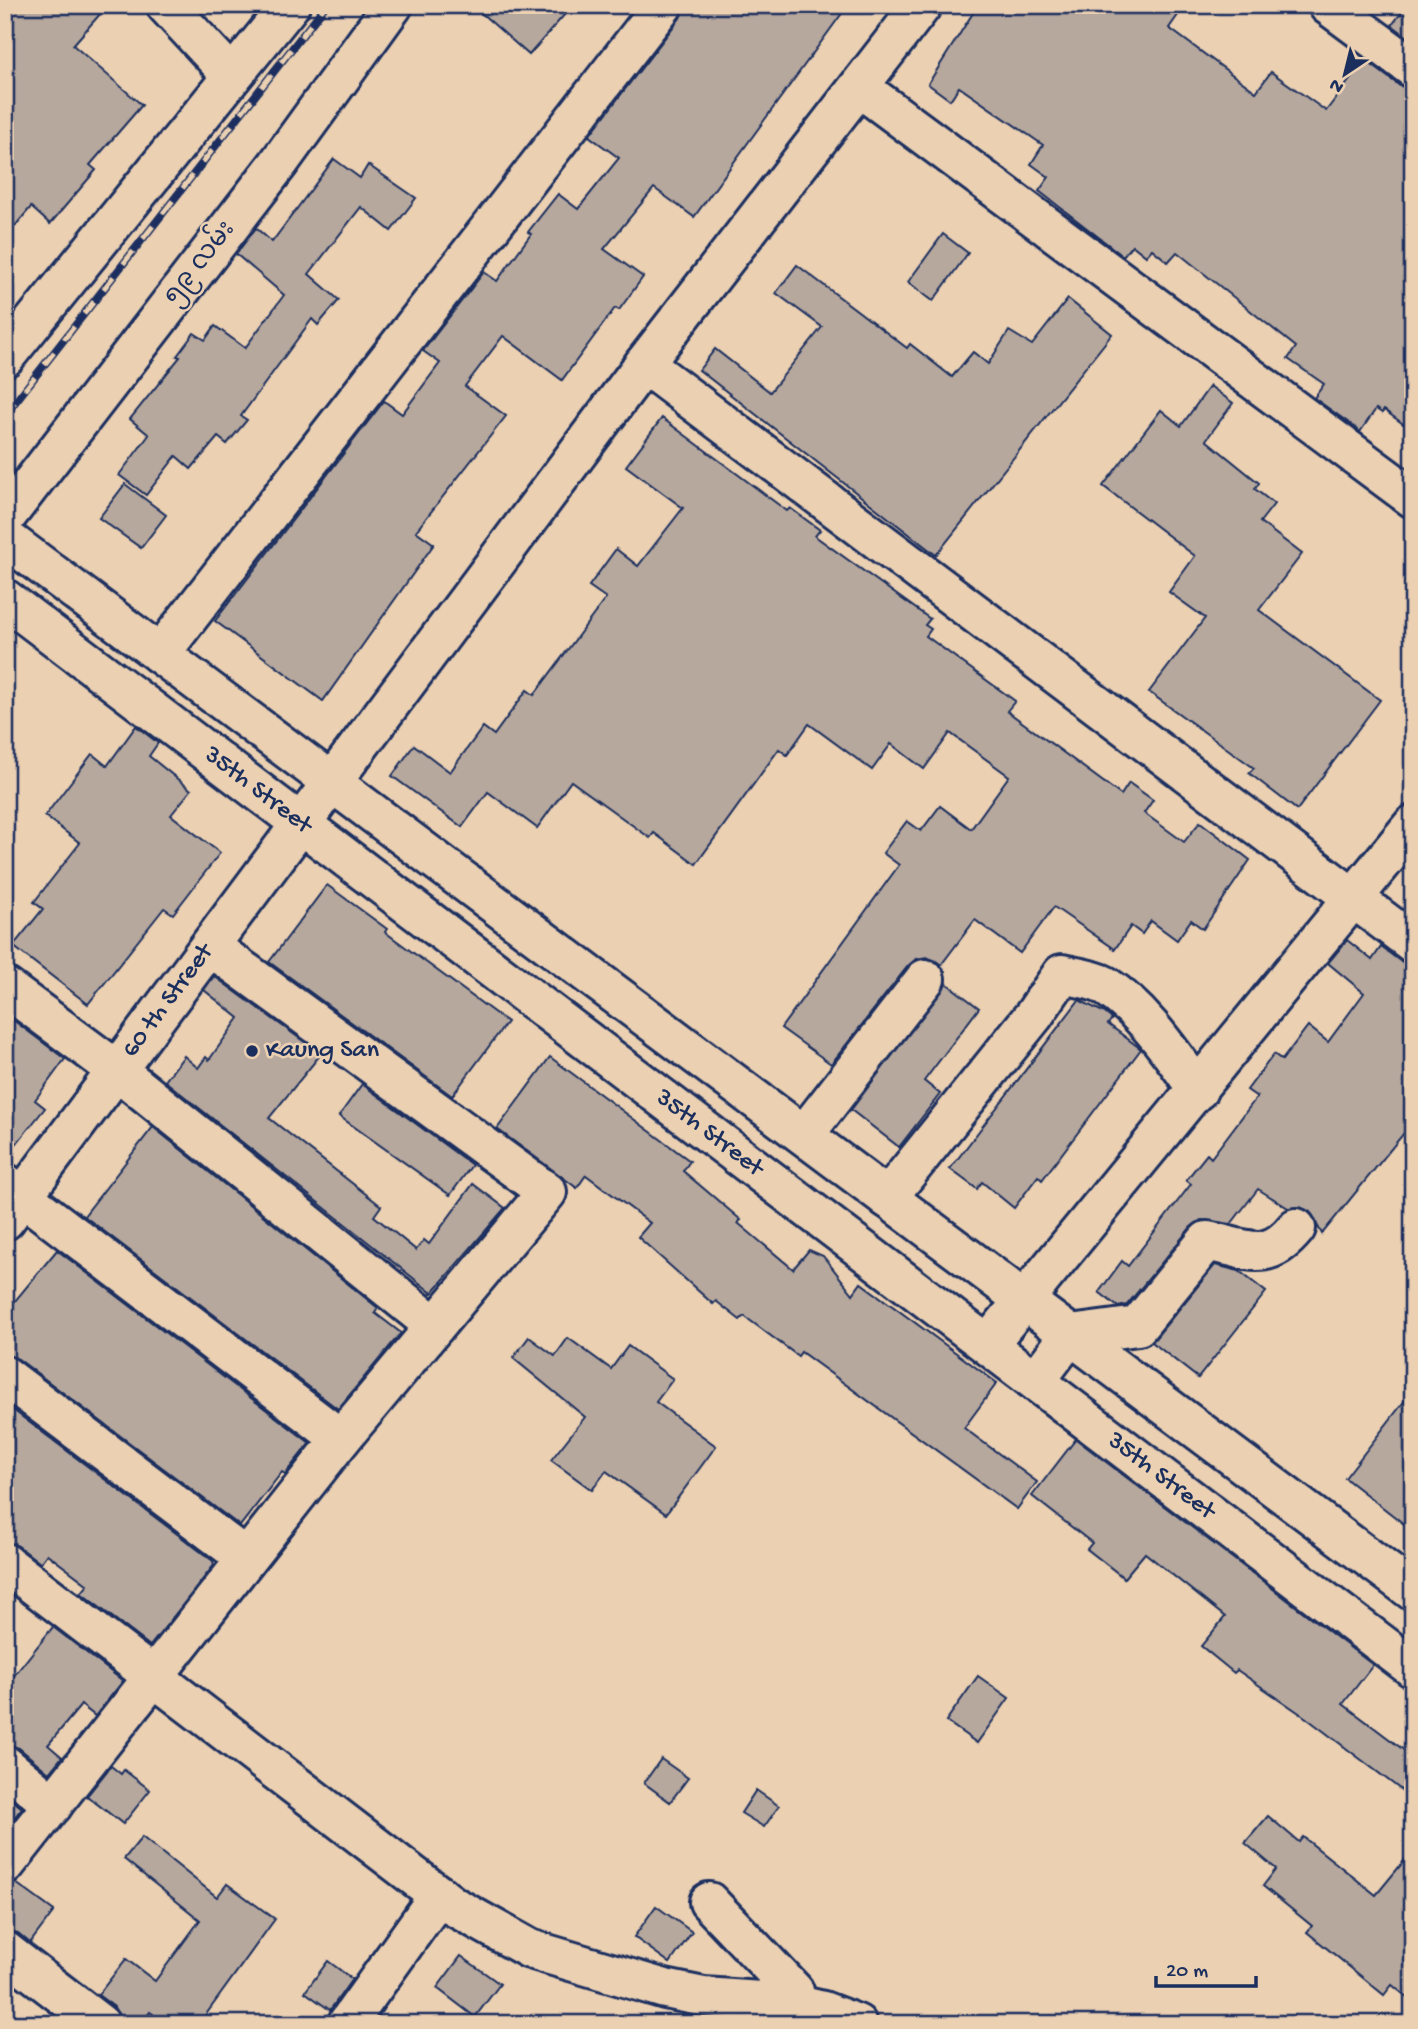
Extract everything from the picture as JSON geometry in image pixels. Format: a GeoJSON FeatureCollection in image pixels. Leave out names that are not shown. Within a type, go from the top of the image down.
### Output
{"type":"FeatureCollection","features":[{"type":"Feature","properties":{"kind":"street"},"geometry":{"type":"LineString","coordinates":[[166,5],[232,76]]}},
{"type":"Feature","properties":{"kind":"street"},"geometry":{"type":"LineString","coordinates":[[5,357],[289,5]]}},
{"type":"Feature","properties":{"kind":"street","name":"၅၉ လမ်း"},"geometry":{"type":"LineString","coordinates":[[5,519],[269,175],[393,5]]}},
{"type":"Feature","properties":{"kind":"street"},"geometry":{"type":"LineString","coordinates":[[160,654],[663,5]]}},
{"type":"Feature","properties":{"kind":"street","name":"60 th Street"},"geometry":{"type":"LineString","coordinates":[[11,1200],[118,1071],[644,364],[922,5]]}},
{"type":"Feature","properties":{"kind":"street"},"geometry":{"type":"LineString","coordinates":[[1328,5],[1413,68]]}},
{"type":"Feature","properties":{"kind":"street"},"geometry":{"type":"LineString","coordinates":[[859,87],[1413,498]]}},
{"type":"Feature","properties":{"kind":"street"},"geometry":{"type":"LineString","coordinates":[[644,364],[1413,943]]}},
{"type":"Feature","properties":{"kind":"street","name":"35th Street"},"geometry":{"type":"LineString","coordinates":[[5,538],[1413,1591]]}},
{"type":"Feature","properties":{"kind":"street","name":"35th Street"},"geometry":{"type":"LineString","coordinates":[[5,599],[1037,1379],[1413,1668]]}},
{"type":"Feature","properties":{"kind":"street"},"geometry":{"type":"LineString","coordinates":[[989,1343],[1413,825]]}},
{"type":"Feature","properties":{"kind":"street"},"geometry":{"type":"LineString","coordinates":[[5,1865],[155,1679],[246,1558],[341,1439],[547,1192],[211,947]]}},
{"type":"Feature","properties":{"kind":"street"},"geometry":{"type":"LineString","coordinates":[[887,1198],[1034,1015],[1062,974],[1102,984],[1138,1014],[1165,1044],[1198,1090]]}},
{"type":"Feature","properties":{"kind":"street"},"geometry":{"type":"LineString","coordinates":[[804,1135],[925,979]]}},
{"type":"Feature","properties":{"kind":"street"},"geometry":{"type":"LineString","coordinates":[[5,987],[118,1071],[435,1326]]}},
{"type":"Feature","properties":{"kind":"street"},"geometry":{"type":"LineString","coordinates":[[11,1200],[341,1439]]}},
{"type":"Feature","properties":{"kind":"street"},"geometry":{"type":"LineString","coordinates":[[1037,1379],[1070,1335],[1138,1326],[1208,1241],[1262,1252],[1282,1245],[1296,1227]]}},
{"type":"Feature","properties":{"kind":"street"},"geometry":{"type":"LineString","coordinates":[[5,1376],[246,1558]]}},
{"type":"Feature","properties":{"kind":"street"},"geometry":{"type":"LineString","coordinates":[[5,1563],[439,1895],[530,1950],[665,1989],[704,1997],[789,2003],[823,2012]]}},
{"type":"Feature","properties":{"kind":"street"},"geometry":{"type":"LineString","coordinates":[[5,1765],[53,1805]]}},
{"type":"Feature","properties":{"kind":"street"},"geometry":{"type":"LineString","coordinates":[[347,2024],[439,1895]]}},
{"type":"Feature","properties":{"kind":"street"},"geometry":{"type":"LineString","coordinates":[[709,1902],[823,2012]]}},
{"type":"Feature","properties":{"kind":"street"},"geometry":{"type":"LineString","coordinates":[[5,1951],[100,2024]]}},
{"type":"Feature","properties":{"kind":"building"},"geometry":{"type":"Polygon","coordinates":[[[5,5],[108,5],[73,45],[142,105],[90,165],[96,170],[50,224],[31,207],[5,238],[5,5]]]}},
{"type":"Feature","properties":{"kind":"building"},"geometry":{"type":"Polygon","coordinates":[[[472,5],[573,5],[529,55],[472,5]]]}},
{"type":"Feature","properties":{"kind":"building"},"geometry":{"type":"Polygon","coordinates":[[[684,5],[848,5],[694,217],[654,188],[604,249],[643,277],[619,310],[615,308],[562,380],[503,336],[465,386],[506,416],[416,531],[434,544],[323,701],[215,621],[384,401],[402,414],[440,363],[423,351],[484,272],[497,281],[531,234],[528,232],[558,194],[578,209],[619,158],[589,136],[680,18],[684,5]]]}},
{"type":"Feature","properties":{"kind":"building"},"geometry":{"type":"Polygon","coordinates":[[[978,5],[1185,5],[1169,28],[1256,92],[1271,72],[1326,111],[1365,60],[1400,86],[1413,89],[1413,431],[1384,410],[1382,413],[1376,409],[1360,432],[1314,398],[1324,384],[1288,359],[1296,347],[1177,252],[1168,262],[1152,249],[1146,256],[1132,245],[1123,256],[1039,191],[1049,177],[1031,164],[1043,145],[959,87],[950,100],[928,84],[978,5]]]}},
{"type":"Feature","properties":{"kind":"building"},"geometry":{"type":"Polygon","coordinates":[[[1407,5],[1413,5],[1413,41],[1392,25],[1407,5]]]}},
{"type":"Feature","properties":{"kind":"building"},"geometry":{"type":"Polygon","coordinates":[[[334,159],[360,178],[368,165],[416,198],[391,231],[361,207],[309,274],[339,300],[318,325],[312,319],[241,416],[247,420],[227,444],[218,437],[191,469],[176,456],[146,495],[119,475],[149,435],[130,419],[180,357],[177,356],[194,333],[205,340],[215,326],[245,348],[284,295],[236,254],[256,228],[272,242],[334,159]]]}},
{"type":"Feature","properties":{"kind":"building"},"geometry":{"type":"Polygon","coordinates":[[[943,234],[968,253],[933,301],[908,282],[943,234]]]}},
{"type":"Feature","properties":{"kind":"building"},"geometry":{"type":"Polygon","coordinates":[[[797,265],[907,348],[910,344],[952,377],[973,352],[988,364],[1009,331],[1032,345],[1068,299],[1112,334],[936,555],[699,370],[715,349],[770,392],[822,327],[776,293],[797,265]]]}},
{"type":"Feature","properties":{"kind":"building"},"geometry":{"type":"Polygon","coordinates":[[[1210,386],[1233,403],[1206,440],[1259,483],[1255,489],[1274,504],[1260,522],[1302,554],[1259,610],[1380,700],[1297,810],[1249,773],[1254,768],[1149,692],[1205,618],[1169,592],[1195,556],[1103,486],[1161,410],[1181,426],[1210,386]]]}},
{"type":"Feature","properties":{"kind":"building"},"geometry":{"type":"Polygon","coordinates":[[[662,418],[787,511],[790,508],[820,530],[815,536],[930,619],[925,625],[931,629],[926,636],[1015,701],[1007,711],[1121,795],[1129,783],[1153,800],[1144,813],[1184,842],[1200,822],[1250,860],[1203,929],[1191,920],[1177,940],[1151,921],[1142,934],[1131,926],[1115,949],[1054,907],[1020,953],[975,920],[941,965],[927,957],[916,959],[908,966],[831,1064],[781,1028],[899,865],[883,853],[907,821],[921,831],[940,806],[971,829],[1009,776],[950,733],[924,769],[891,744],[872,770],[809,724],[787,755],[779,749],[696,864],[654,833],[650,838],[571,781],[537,828],[488,792],[462,827],[392,776],[414,745],[450,772],[483,727],[494,735],[527,690],[534,695],[606,598],[589,586],[616,549],[638,566],[683,508],[626,466],[662,418]]]}},
{"type":"Feature","properties":{"kind":"building"},"geometry":{"type":"Polygon","coordinates":[[[125,484],[166,515],[141,548],[99,518],[125,484]]]}},
{"type":"Feature","properties":{"kind":"building"},"geometry":{"type":"Polygon","coordinates":[[[136,726],[158,743],[149,756],[191,790],[171,815],[220,853],[173,914],[164,908],[88,1004],[13,946],[43,909],[34,902],[80,843],[45,816],[92,754],[107,766],[136,726]]]}},
{"type":"Feature","properties":{"kind":"building"},"geometry":{"type":"Polygon","coordinates":[[[327,885],[387,929],[385,932],[507,1022],[452,1096],[269,962],[327,885]]]}},
{"type":"Feature","properties":{"kind":"building"},"geometry":{"type":"Polygon","coordinates":[[[1347,940],[1372,960],[1381,947],[1400,961],[1413,964],[1413,1122],[1322,1234],[1310,1212],[1300,1207],[1288,1208],[1258,1189],[1231,1224],[1201,1220],[1191,1227],[1127,1305],[1118,1307],[1099,1292],[1122,1261],[1128,1266],[1191,1184],[1186,1180],[1207,1154],[1211,1158],[1257,1097],[1247,1090],[1274,1054],[1282,1060],[1308,1026],[1328,1042],[1364,993],[1328,963],[1347,940]]]}},
{"type":"Feature","properties":{"kind":"building"},"geometry":{"type":"Polygon","coordinates":[[[214,976],[321,1054],[269,1118],[381,1206],[374,1216],[416,1250],[424,1240],[429,1244],[473,1184],[505,1208],[432,1293],[165,1081],[184,1056],[198,1068],[206,1057],[209,1060],[239,1018],[204,990],[214,976]]]}},
{"type":"Feature","properties":{"kind":"building"},"geometry":{"type":"Polygon","coordinates":[[[946,983],[979,1008],[924,1081],[940,1094],[899,1147],[851,1110],[946,983]]]}},
{"type":"Feature","properties":{"kind":"building"},"geometry":{"type":"Polygon","coordinates":[[[1079,1000],[1105,1013],[1112,1019],[1108,1024],[1141,1049],[1042,1180],[1038,1176],[1014,1208],[982,1182],[977,1189],[950,1169],[1079,1000]]]}},
{"type":"Feature","properties":{"kind":"building"},"geometry":{"type":"Polygon","coordinates":[[[5,1014],[65,1059],[35,1100],[45,1108],[5,1158],[5,1014]]]}},
{"type":"Feature","properties":{"kind":"building"},"geometry":{"type":"Polygon","coordinates":[[[550,1057],[690,1161],[683,1171],[741,1220],[738,1223],[793,1269],[809,1250],[823,1256],[853,1294],[861,1283],[997,1383],[964,1428],[1037,1482],[1017,1509],[801,1352],[798,1356],[744,1316],[740,1320],[716,1301],[713,1304],[638,1237],[650,1223],[586,1175],[577,1188],[497,1129],[550,1057]]]}},
{"type":"Feature","properties":{"kind":"building"},"geometry":{"type":"Polygon","coordinates":[[[362,1084],[472,1165],[450,1195],[339,1116],[362,1084]]]}},
{"type":"Feature","properties":{"kind":"building"},"geometry":{"type":"Polygon","coordinates":[[[153,1127],[378,1308],[375,1313],[401,1333],[338,1409],[84,1216],[153,1127]]]}},
{"type":"Feature","properties":{"kind":"building"},"geometry":{"type":"Polygon","coordinates":[[[57,1250],[310,1443],[285,1474],[282,1472],[240,1526],[18,1359],[5,1355],[5,1313],[57,1250]]]}},
{"type":"Feature","properties":{"kind":"building"},"geometry":{"type":"Polygon","coordinates":[[[1215,1265],[1239,1271],[1266,1292],[1198,1378],[1152,1342],[1215,1265]]]}},
{"type":"Feature","properties":{"kind":"building"},"geometry":{"type":"Polygon","coordinates":[[[529,1337],[555,1356],[568,1338],[611,1369],[628,1346],[673,1379],[656,1402],[716,1446],[666,1514],[606,1471],[592,1490],[551,1460],[585,1417],[513,1358],[529,1337]]]}},
{"type":"Feature","properties":{"kind":"building"},"geometry":{"type":"Polygon","coordinates":[[[1413,1390],[1413,1531],[1345,1478],[1413,1390]]]}},
{"type":"Feature","properties":{"kind":"building"},"geometry":{"type":"Polygon","coordinates":[[[5,1404],[213,1561],[214,1565],[150,1646],[81,1593],[88,1585],[47,1554],[40,1563],[18,1546],[5,1542],[5,1404]]]}},
{"type":"Feature","properties":{"kind":"building"},"geometry":{"type":"Polygon","coordinates":[[[1076,1439],[1373,1665],[1343,1704],[1413,1757],[1413,1799],[1305,1717],[1237,1670],[1234,1673],[1201,1646],[1225,1617],[1145,1553],[1124,1578],[1087,1549],[1092,1543],[1032,1496],[1076,1439]]]}},
{"type":"Feature","properties":{"kind":"building"},"geometry":{"type":"Polygon","coordinates":[[[53,1627],[123,1681],[95,1716],[81,1705],[48,1745],[62,1757],[49,1773],[19,1748],[5,1744],[5,1687],[53,1627]]]}},
{"type":"Feature","properties":{"kind":"building"},"geometry":{"type":"Polygon","coordinates":[[[978,1676],[1009,1698],[977,1743],[946,1721],[978,1676]]]}},
{"type":"Feature","properties":{"kind":"building"},"geometry":{"type":"Polygon","coordinates":[[[661,1759],[688,1778],[670,1802],[644,1783],[661,1759]]]}},
{"type":"Feature","properties":{"kind":"building"},"geometry":{"type":"Polygon","coordinates":[[[111,1766],[121,1774],[124,1770],[150,1790],[123,1824],[87,1796],[111,1766]]]}},
{"type":"Feature","properties":{"kind":"building"},"geometry":{"type":"Polygon","coordinates":[[[756,1790],[779,1806],[764,1827],[741,1813],[756,1790]]]}},
{"type":"Feature","properties":{"kind":"building"},"geometry":{"type":"Polygon","coordinates":[[[5,1794],[22,1808],[5,1829],[5,1794]]]}},
{"type":"Feature","properties":{"kind":"building"},"geometry":{"type":"Polygon","coordinates":[[[1268,1816],[1299,1842],[1303,1837],[1376,1895],[1413,1850],[1413,2002],[1392,1985],[1384,1995],[1307,1932],[1312,1926],[1263,1886],[1276,1869],[1245,1843],[1268,1816]]]}},
{"type":"Feature","properties":{"kind":"building"},"geometry":{"type":"Polygon","coordinates":[[[142,1837],[217,1897],[227,1884],[275,1919],[199,2024],[166,2024],[150,2012],[141,2024],[121,2024],[114,2007],[98,1995],[126,1959],[155,1981],[200,1920],[124,1859],[142,1837]]]}},
{"type":"Feature","properties":{"kind":"building"},"geometry":{"type":"Polygon","coordinates":[[[16,1883],[54,1911],[30,1943],[18,1933],[5,1930],[5,1886],[16,1883]]]}},
{"type":"Feature","properties":{"kind":"building"},"geometry":{"type":"Polygon","coordinates":[[[656,1906],[692,1932],[670,1963],[634,1937],[656,1906]]]}},
{"type":"Feature","properties":{"kind":"building"},"geometry":{"type":"Polygon","coordinates":[[[461,1956],[500,1984],[475,2017],[437,1988],[461,1956]]]}},
{"type":"Feature","properties":{"kind":"building"},"geometry":{"type":"Polygon","coordinates":[[[328,1961],[352,1979],[330,2010],[305,1992],[328,1961]]]}},
{"type":"Feature","properties":{"kind":"railway"},"geometry":{"type":"LineString","coordinates":[[5,415],[326,5]]}},
{"type":"Feature","properties":{"kind":"place","name":"Kaung San"},"geometry":{"type":"Point","coordinates":[252,1051]}}]}
